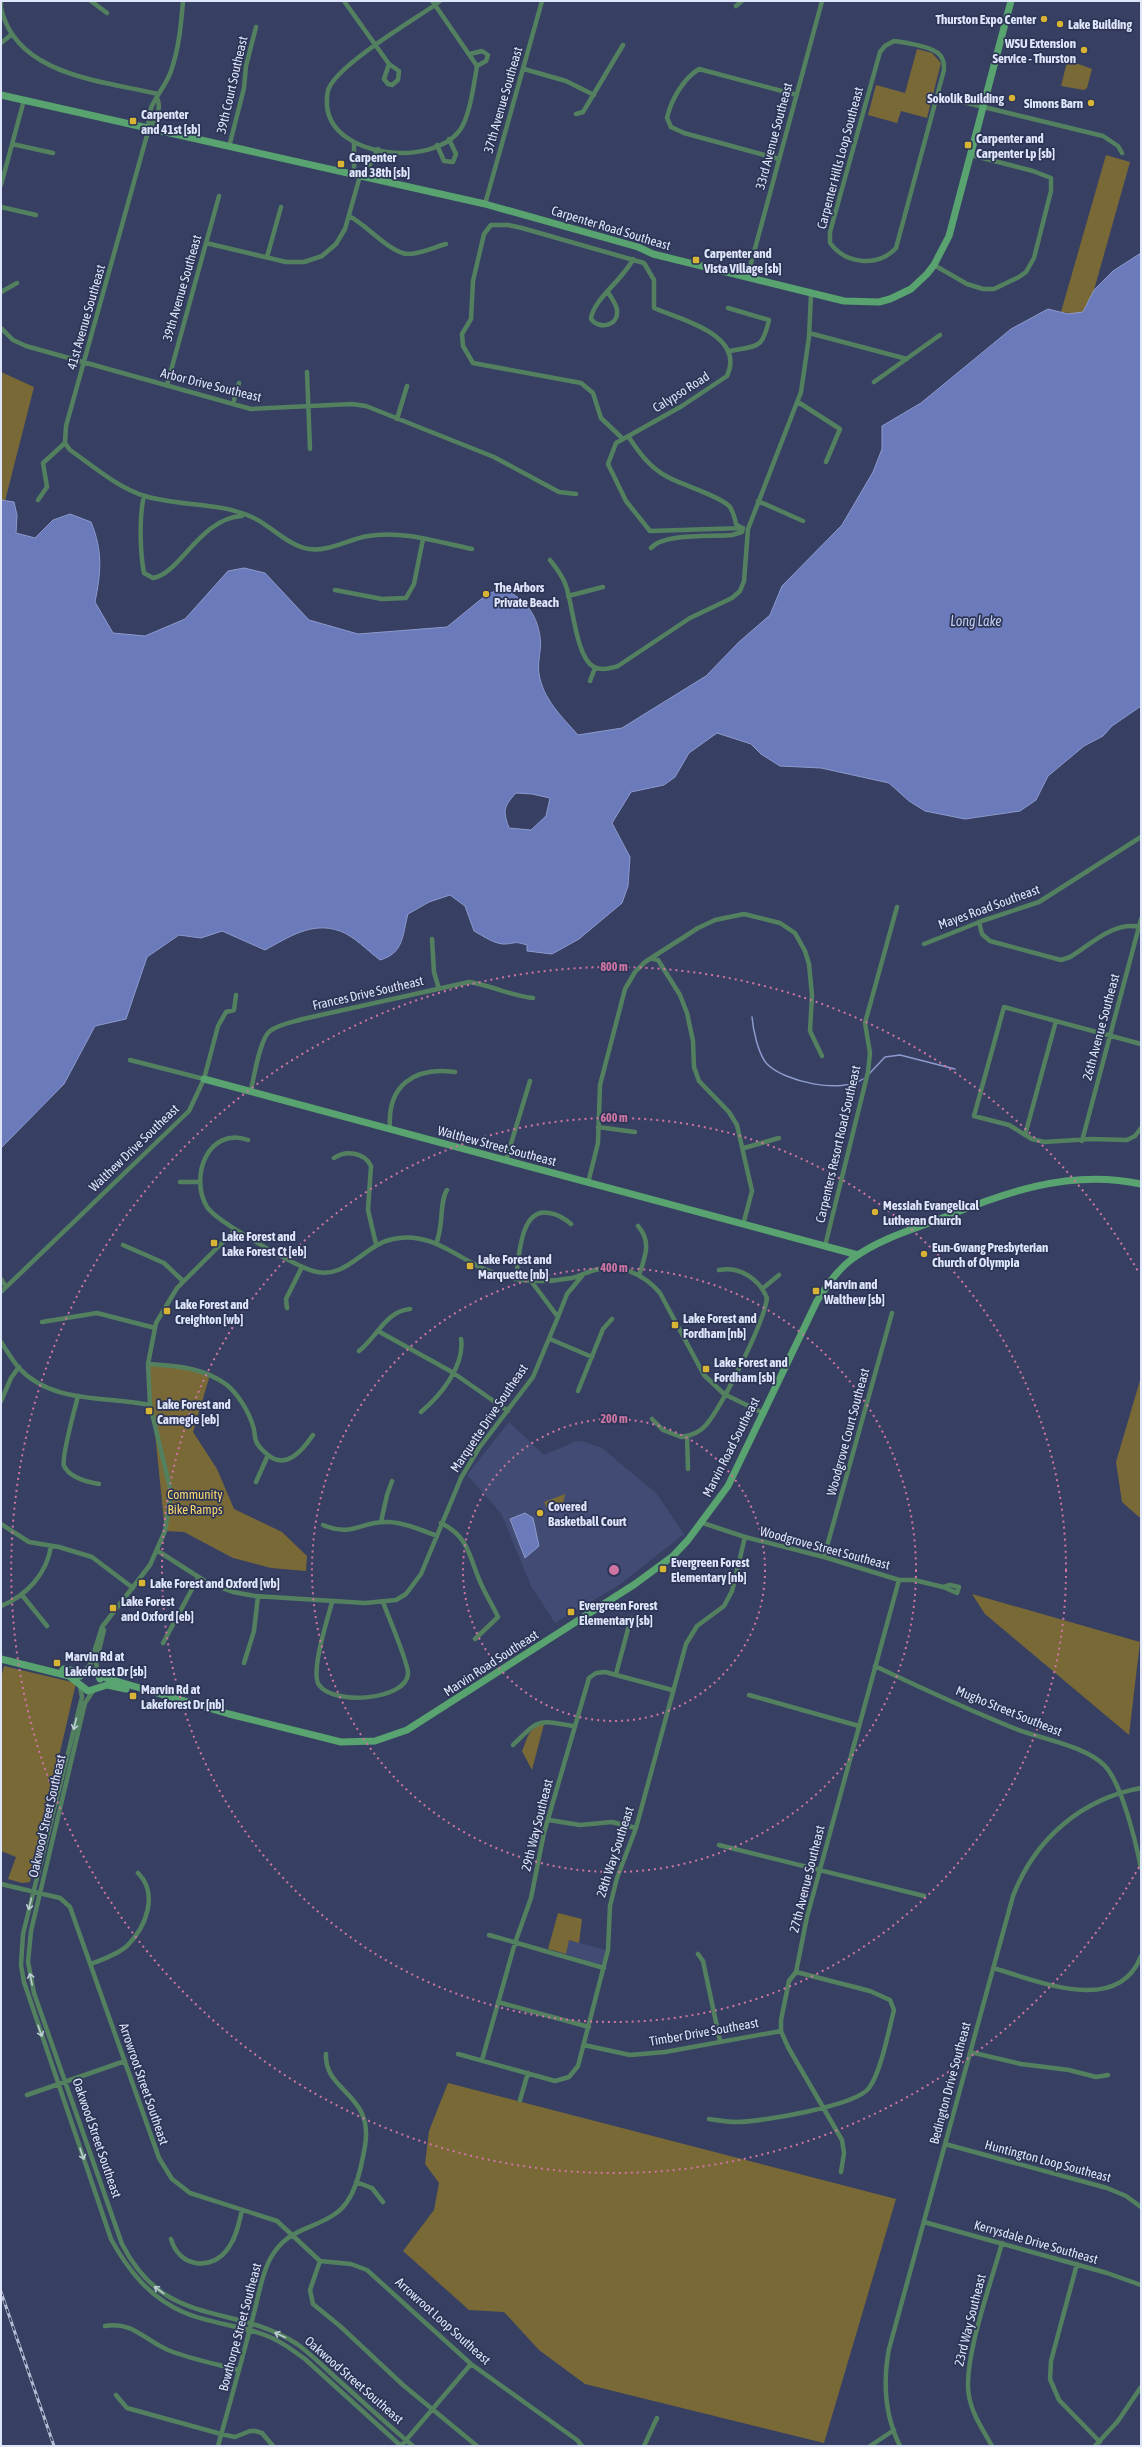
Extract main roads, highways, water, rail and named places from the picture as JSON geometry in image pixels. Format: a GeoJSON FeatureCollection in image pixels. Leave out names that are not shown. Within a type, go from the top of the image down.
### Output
{"type":"FeatureCollection","features":[{"type":"Feature","properties":{"kind":"water","name":"Long Lake"},"geometry":{"type":"Polygon","coordinates":[[[1141,253],[1141,706],[1112,726],[1103,736],[1084,746],[1048,776],[1036,800],[1020,811],[965,819],[925,811],[909,801],[889,783],[821,768],[780,766],[761,754],[751,744],[717,733],[689,753],[675,777],[664,785],[631,792],[612,823],[630,857],[628,886],[622,903],[579,939],[552,954],[527,951],[527,945],[520,943],[498,943],[474,931],[465,906],[450,895],[429,902],[408,914],[401,943],[398,948],[388,957],[380,960],[350,936],[330,928],[310,929],[301,932],[265,950],[222,931],[201,938],[179,935],[147,957],[126,1019],[95,1026],[64,1084],[1,1148],[1,500],[14,502],[17,515],[16,533],[35,538],[53,520],[70,514],[91,522],[98,543],[100,562],[99,581],[95,602],[113,633],[145,636],[185,619],[228,571],[244,568],[265,573],[309,620],[358,634],[447,627],[485,596],[501,588],[522,601],[528,607],[536,620],[540,642],[539,674],[541,683],[549,700],[578,735],[622,728],[706,676],[739,642],[770,615],[782,586],[842,525],[873,472],[882,449],[882,426],[921,403],[1011,329],[1048,309],[1068,314],[1083,312],[1094,290],[1113,271],[1141,253]],[[516,793],[506,806],[505,813],[509,828],[531,830],[546,816],[550,798],[532,794],[516,793]]]}},
{"type":"Feature","properties":{"kind":"water"},"geometry":{"type":"Polygon","coordinates":[[[525,1513],[533,1518],[539,1546],[525,1558],[510,1519],[525,1513]]]}},
{"type":"Feature","properties":{"kind":"waterway"},"geometry":{"type":"LineString","coordinates":[[752,1017],[755,1035],[761,1054],[767,1064],[775,1070],[799,1081],[828,1086],[841,1086],[863,1079]]}},
{"type":"Feature","properties":{"kind":"waterway"},"geometry":{"type":"LineString","coordinates":[[869,1074],[885,1057],[900,1055],[955,1069]]}},
{"type":"Feature","properties":{"kind":"railway"},"geometry":{"type":"LineString","coordinates":[[1,2292],[54,2446]]}},
{"type":"Feature","properties":{"kind":"place","name":"Thurston Expo Center"},"geometry":{"type":"Point","coordinates":[1044,19]}},
{"type":"Feature","properties":{"kind":"place","name":"Lake Building"},"geometry":{"type":"Point","coordinates":[1060,24]}},
{"type":"Feature","properties":{"kind":"place","name":"WSU Extension Service - Thurston"},"geometry":{"type":"Point","coordinates":[1084,50]}},
{"type":"Feature","properties":{"kind":"place","name":"Sokolik Building"},"geometry":{"type":"Point","coordinates":[1012,98]}},
{"type":"Feature","properties":{"kind":"place","name":"Simons Barn"},"geometry":{"type":"Point","coordinates":[1091,103]}},
{"type":"Feature","properties":{"kind":"place","name":"Carpenter and 41st [sb]"},"geometry":{"type":"Point","coordinates":[133,121]}},
{"type":"Feature","properties":{"kind":"place","name":"Carpenter and Carpenter Lp [sb]"},"geometry":{"type":"Point","coordinates":[968,145]}},
{"type":"Feature","properties":{"kind":"place","name":"Carpenter and 38th [sb]"},"geometry":{"type":"Point","coordinates":[341,164]}},
{"type":"Feature","properties":{"kind":"place","name":"Carpenter and Vista Village [sb]"},"geometry":{"type":"Point","coordinates":[696,260]}},
{"type":"Feature","properties":{"kind":"place","name":"The Arbors Private Beach"},"geometry":{"type":"Point","coordinates":[486,594]}},
{"type":"Feature","properties":{"kind":"place","name":"Messiah Evangelical Lutheran Church"},"geometry":{"type":"Point","coordinates":[875,1212]}},
{"type":"Feature","properties":{"kind":"place","name":"Lake Forest and Lake Forest Ct [eb]"},"geometry":{"type":"Point","coordinates":[214,1243]}},
{"type":"Feature","properties":{"kind":"place","name":"Eun-Gwang Presbyterian Church of Olympia"},"geometry":{"type":"Point","coordinates":[924,1254]}},
{"type":"Feature","properties":{"kind":"place","name":"Lake Forest and Marquette [nb]"},"geometry":{"type":"Point","coordinates":[470,1266]}},
{"type":"Feature","properties":{"kind":"place","name":"Marvin and Walthew [sb]"},"geometry":{"type":"Point","coordinates":[816,1291]}},
{"type":"Feature","properties":{"kind":"place","name":"Lake Forest and Creighton [wb]"},"geometry":{"type":"Point","coordinates":[167,1311]}},
{"type":"Feature","properties":{"kind":"place","name":"Lake Forest and Fordham [nb]"},"geometry":{"type":"Point","coordinates":[675,1325]}},
{"type":"Feature","properties":{"kind":"place","name":"Lake Forest and Fordham [sb]"},"geometry":{"type":"Point","coordinates":[706,1369]}},
{"type":"Feature","properties":{"kind":"place","name":"Lake Forest and Carnegie [eb]"},"geometry":{"type":"Point","coordinates":[149,1411]}},
{"type":"Feature","properties":{"kind":"place","name":"Covered Basketball Court"},"geometry":{"type":"Point","coordinates":[540,1513]}},
{"type":"Feature","properties":{"kind":"place","name":"Evergreen Forest Elementary [nb]"},"geometry":{"type":"Point","coordinates":[663,1569]}},
{"type":"Feature","properties":{"kind":"place","name":"Lake Forest and Oxford [wb]"},"geometry":{"type":"Point","coordinates":[142,1583]}},
{"type":"Feature","properties":{"kind":"place","name":"Lake Forest and Oxford [eb]"},"geometry":{"type":"Point","coordinates":[113,1608]}},
{"type":"Feature","properties":{"kind":"place","name":"Evergreen Forest Elementary [sb]"},"geometry":{"type":"Point","coordinates":[571,1612]}},
{"type":"Feature","properties":{"kind":"place","name":"Marvin Rd at Lakeforest Dr [sb]"},"geometry":{"type":"Point","coordinates":[57,1663]}},
{"type":"Feature","properties":{"kind":"place","name":"Marvin Rd at Lakeforest Dr [nb]"},"geometry":{"type":"Point","coordinates":[133,1696]}},
{"type":"Feature","properties":{"kind":"park label","name":"Community Bike Ramps"},"geometry":{"type":"Point","coordinates":[195,1502]}}]}
